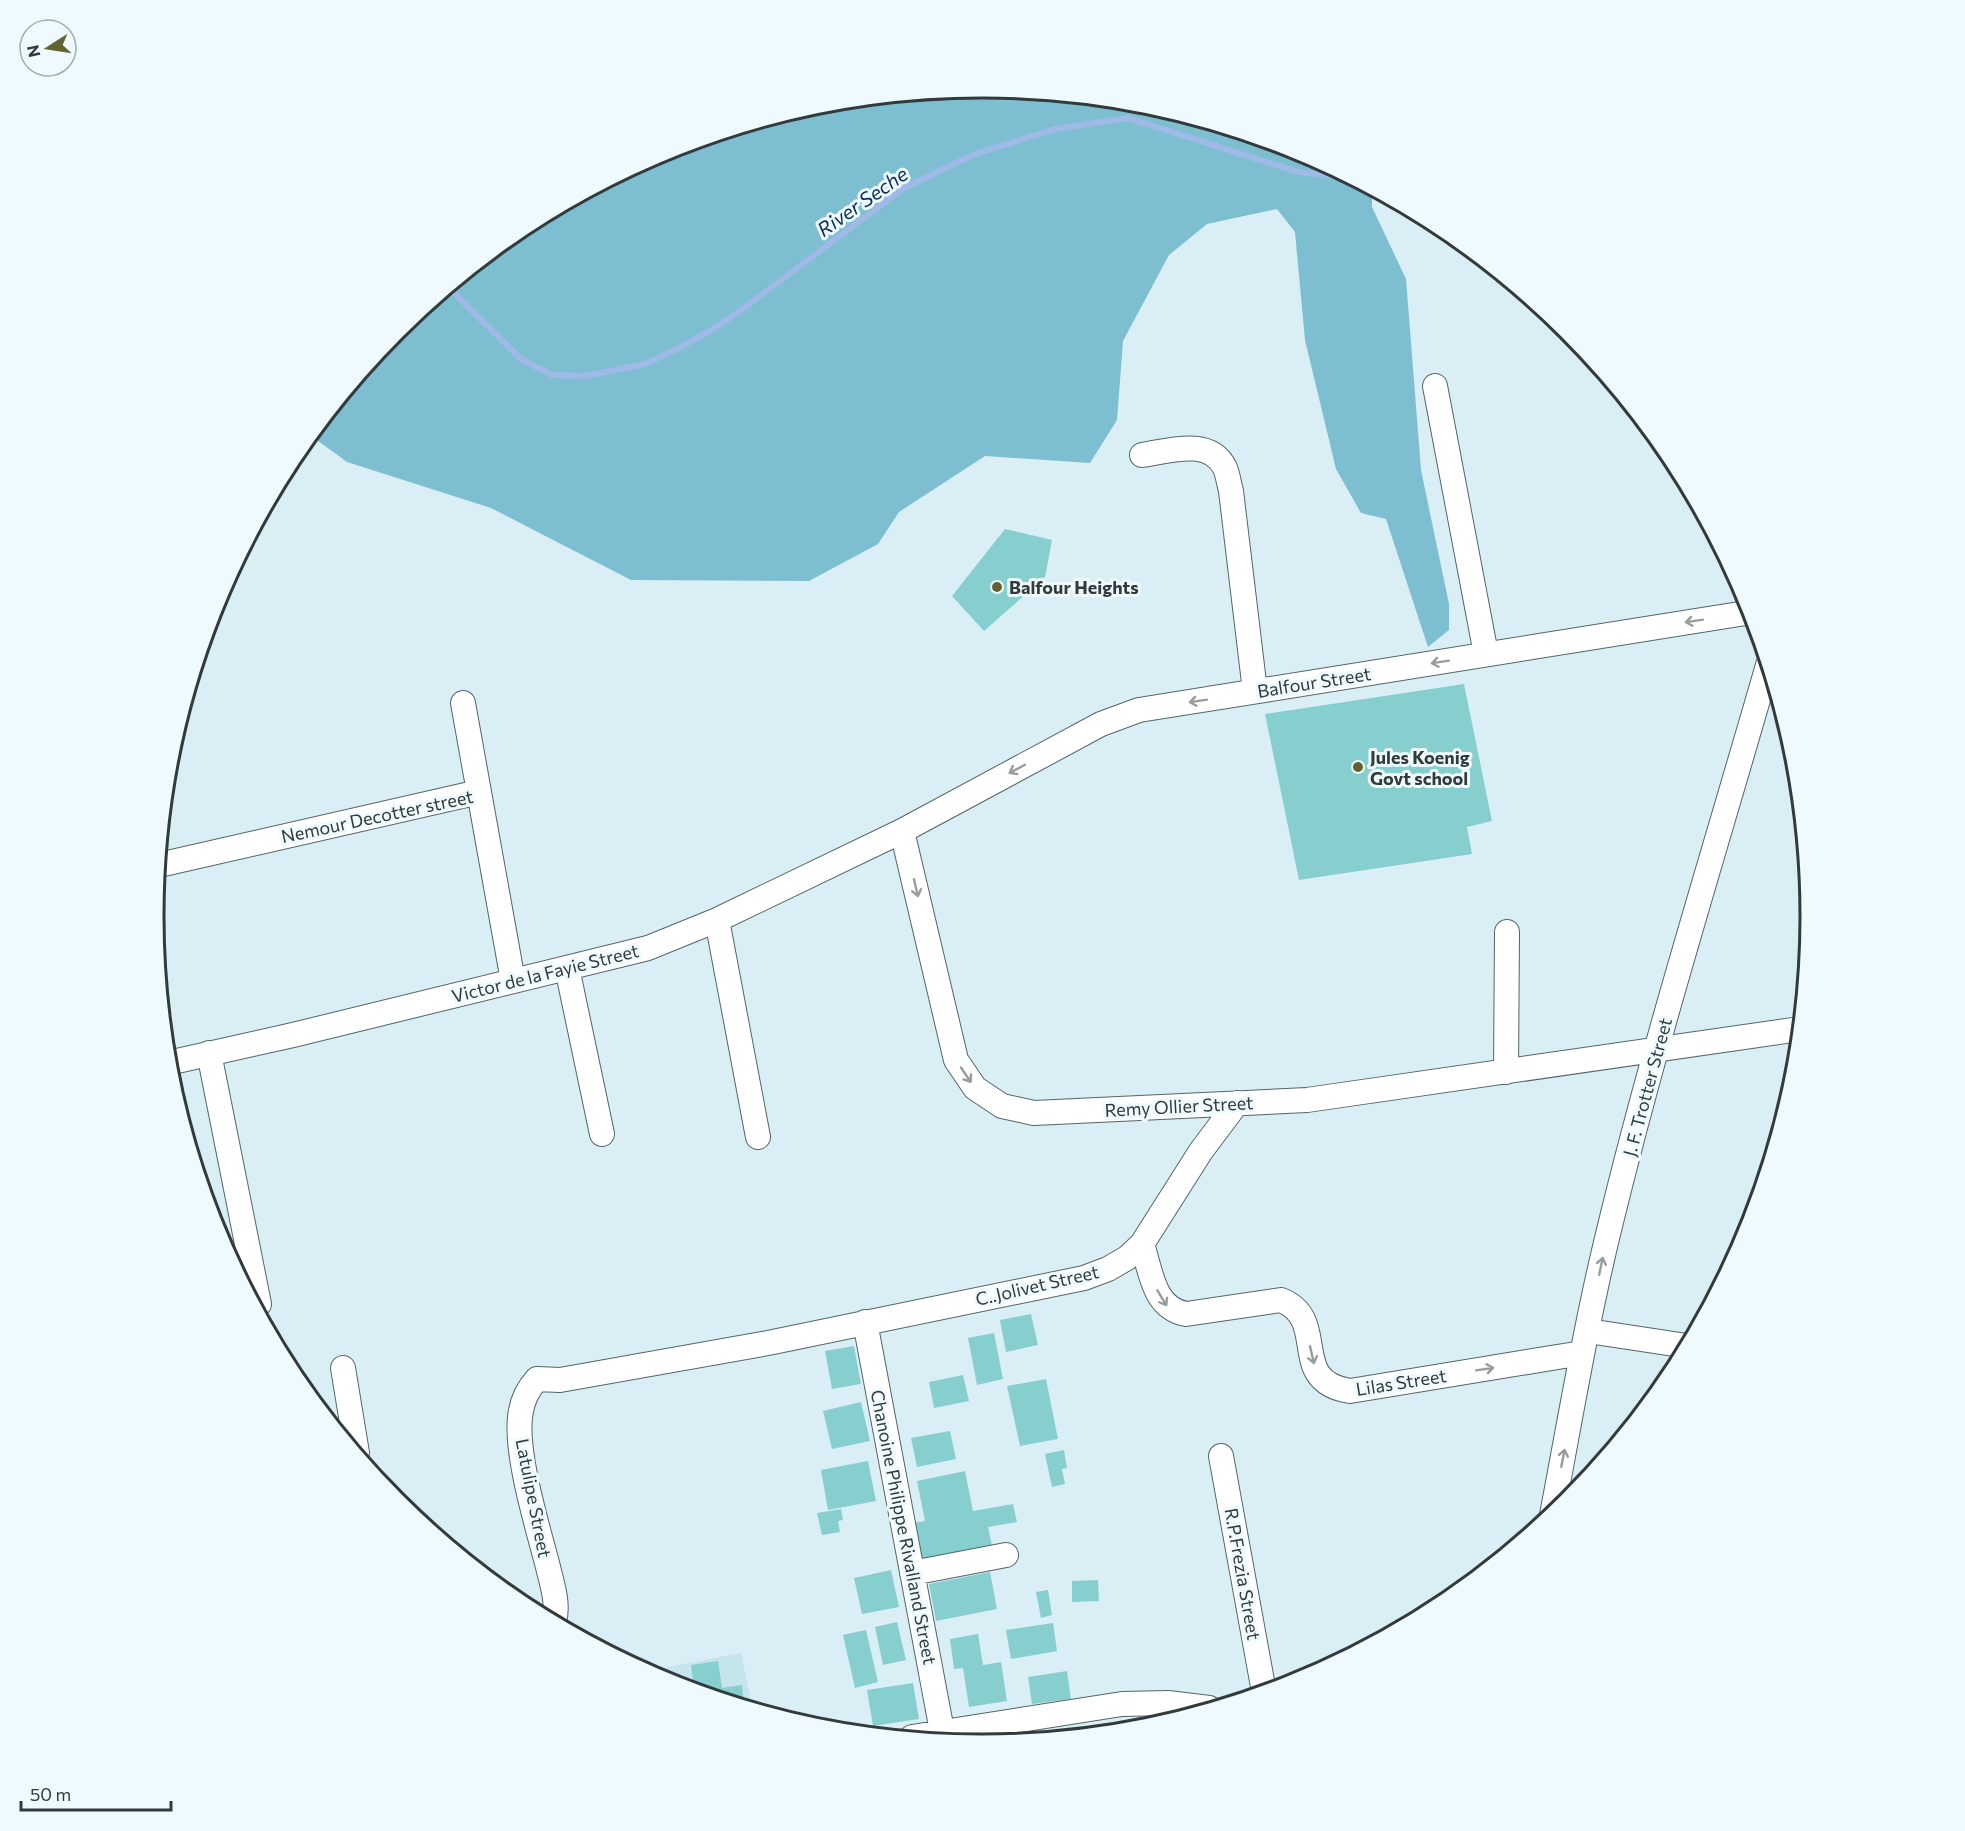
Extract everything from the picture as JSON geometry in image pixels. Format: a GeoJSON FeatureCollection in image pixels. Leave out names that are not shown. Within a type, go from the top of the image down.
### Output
{"type":"FeatureCollection","features":[{"type":"Feature","properties":{"kind":"street"},"geometry":{"type":"LineString","coordinates":[[1435,386],[1486,654]]}},
{"type":"Feature","properties":{"kind":"street"},"geometry":{"type":"LineString","coordinates":[[1142,455],[1195,448],[1212,452],[1225,467],[1231,491],[1255,691]]}},
{"type":"Feature","properties":{"kind":"street","name":"Balfour Street"},"geometry":{"type":"LineString","coordinates":[[902,831],[1101,724],[1139,710],[1742,614]]}},
{"type":"Feature","properties":{"kind":"street","name":"J. F. Trotter Street"},"geometry":{"type":"LineString","coordinates":[[1555,1500],[1609,1230],[1656,1050],[1765,677]]}},
{"type":"Feature","properties":{"kind":"street"},"geometry":{"type":"LineString","coordinates":[[463,703],[479,792]]}},
{"type":"Feature","properties":{"kind":"street","name":"Nemour Decotter street"},"geometry":{"type":"LineString","coordinates":[[166,863],[479,792],[513,981]]}},
{"type":"Feature","properties":{"kind":"street","name":"Remy Ollier Street"},"geometry":{"type":"LineString","coordinates":[[902,831],[956,1060],[975,1088],[1002,1106],[1034,1113],[1307,1100],[1793,1030]]}},
{"type":"Feature","properties":{"kind":"street","name":"Victor de la Fayie Street"},"geometry":{"type":"LineString","coordinates":[[178,1061],[648,948],[717,920],[902,831]]}},
{"type":"Feature","properties":{"kind":"street"},"geometry":{"type":"LineString","coordinates":[[717,920],[758,1137]]}},
{"type":"Feature","properties":{"kind":"street"},"geometry":{"type":"LineString","coordinates":[[1506,1072],[1507,932]]}},
{"type":"Feature","properties":{"kind":"street"},"geometry":{"type":"LineString","coordinates":[[567,968],[602,1134]]}},
{"type":"Feature","properties":{"kind":"street"},"geometry":{"type":"LineString","coordinates":[[209,1053],[256,1291]]}},
{"type":"Feature","properties":{"kind":"street","name":"C..Jolivet Street"},"geometry":{"type":"LineString","coordinates":[[537,1379],[560,1380],[768,1342],[1084,1278],[1108,1269],[1127,1258],[1142,1244],[1201,1152],[1236,1103]]}},
{"type":"Feature","properties":{"kind":"street","name":"Lilas Street"},"geometry":{"type":"LineString","coordinates":[[1142,1244],[1158,1296],[1175,1312],[1186,1314],[1281,1300],[1292,1305],[1300,1312],[1305,1324],[1316,1371],[1324,1382],[1336,1389],[1350,1391],[1585,1342]]}},
{"type":"Feature","properties":{"kind":"street","name":"Chanoine Philippe Rivalland Street"},"geometry":{"type":"LineString","coordinates":[[865,1322],[942,1731]]}},
{"type":"Feature","properties":{"kind":"street"},"geometry":{"type":"LineString","coordinates":[[1585,1342],[1678,1346]]}},
{"type":"Feature","properties":{"kind":"street"},"geometry":{"type":"LineString","coordinates":[[343,1368],[355,1439]]}},
{"type":"Feature","properties":{"kind":"street","name":"Latulipe Street"},"geometry":{"type":"LineString","coordinates":[[537,1379],[526,1391],[520,1414],[520,1445],[555,1598],[554,1612]]}},
{"type":"Feature","properties":{"kind":"street","name":"R.P.Frezia Street"},"geometry":{"type":"LineString","coordinates":[[1221,1456],[1262,1683]]}},
{"type":"Feature","properties":{"kind":"street"},"geometry":{"type":"LineString","coordinates":[[912,1573],[1006,1555]]}},
{"type":"Feature","properties":{"kind":"street"},"geometry":{"type":"LineString","coordinates":[[936,1732],[1122,1704],[1168,1703],[1194,1706]]}},
{"type":"Feature","properties":{"kind":"shaded area"},"geometry":{"type":"Polygon","coordinates":[[[982,98],[1036,99],[1089,104],[1194,125],[1245,141],[1296,160],[1372,197],[1372,207],[1406,279],[1421,470],[1449,604],[1449,630],[1428,647],[1386,519],[1361,513],[1336,469],[1305,340],[1295,232],[1277,209],[1207,224],[1169,255],[1123,341],[1117,420],[1090,463],[985,456],[899,512],[878,544],[809,581],[631,580],[491,508],[347,462],[317,440],[367,376],[404,337],[443,300],[528,235],[573,207],[621,182],[669,160],[771,125],[876,104],[929,99],[982,98]]]}},
{"type":"Feature","properties":{"kind":"shaded area"},"geometry":{"type":"Polygon","coordinates":[[[741,1653],[750,1700],[720,1690],[663,1668],[741,1653]]]}},
{"type":"Feature","properties":{"kind":"building","name":"Balfour Heights"},"geometry":{"type":"Polygon","coordinates":[[[1005,529],[1052,540],[1045,577],[984,631],[952,596],[1005,529]]]}},
{"type":"Feature","properties":{"kind":"building"},"geometry":{"type":"Polygon","coordinates":[[[1464,684],[1492,821],[1467,827],[1472,854],[1299,880],[1265,714],[1464,684]]]}},
{"type":"Feature","properties":{"kind":"building"},"geometry":{"type":"Polygon","coordinates":[[[1031,1314],[1038,1345],[1006,1352],[1000,1320],[1031,1314]]]}},
{"type":"Feature","properties":{"kind":"building"},"geometry":{"type":"Polygon","coordinates":[[[994,1333],[1003,1379],[977,1385],[968,1338],[994,1333]]]}},
{"type":"Feature","properties":{"kind":"building"},"geometry":{"type":"Polygon","coordinates":[[[854,1346],[861,1384],[832,1389],[825,1351],[854,1346]]]}},
{"type":"Feature","properties":{"kind":"building"},"geometry":{"type":"Polygon","coordinates":[[[963,1375],[969,1401],[934,1408],[929,1382],[963,1375]]]}},
{"type":"Feature","properties":{"kind":"building"},"geometry":{"type":"Polygon","coordinates":[[[1046,1379],[1058,1439],[1020,1446],[1007,1386],[1046,1379]]]}},
{"type":"Feature","properties":{"kind":"building"},"geometry":{"type":"Polygon","coordinates":[[[861,1402],[870,1441],[832,1449],[823,1411],[861,1402]]]}},
{"type":"Feature","properties":{"kind":"building"},"geometry":{"type":"Polygon","coordinates":[[[950,1431],[956,1459],[917,1467],[911,1438],[950,1431]]]}},
{"type":"Feature","properties":{"kind":"building"},"geometry":{"type":"Polygon","coordinates":[[[1064,1450],[1067,1468],[1062,1469],[1065,1484],[1052,1487],[1045,1454],[1064,1450]]]}},
{"type":"Feature","properties":{"kind":"building"},"geometry":{"type":"Polygon","coordinates":[[[868,1461],[876,1501],[828,1510],[821,1470],[868,1461]]]}},
{"type":"Feature","properties":{"kind":"building"},"geometry":{"type":"Polygon","coordinates":[[[965,1471],[973,1511],[1013,1504],[1017,1522],[988,1527],[992,1545],[919,1560],[913,1523],[925,1521],[917,1481],[965,1471]]]}},
{"type":"Feature","properties":{"kind":"building"},"geometry":{"type":"Polygon","coordinates":[[[841,1509],[843,1520],[838,1521],[840,1532],[822,1535],[817,1513],[841,1509]]]}},
{"type":"Feature","properties":{"kind":"building"},"geometry":{"type":"Polygon","coordinates":[[[891,1570],[899,1607],[862,1614],[854,1578],[891,1570]]]}},
{"type":"Feature","properties":{"kind":"building"},"geometry":{"type":"Polygon","coordinates":[[[990,1572],[997,1609],[936,1621],[929,1584],[990,1572]]]}},
{"type":"Feature","properties":{"kind":"building"},"geometry":{"type":"Polygon","coordinates":[[[1098,1580],[1099,1601],[1072,1602],[1072,1581],[1098,1580]]]}},
{"type":"Feature","properties":{"kind":"building"},"geometry":{"type":"Polygon","coordinates":[[[1048,1590],[1052,1615],[1041,1618],[1036,1592],[1048,1590]]]}},
{"type":"Feature","properties":{"kind":"building"},"geometry":{"type":"Polygon","coordinates":[[[897,1622],[906,1660],[883,1665],[875,1627],[897,1622]]]}},
{"type":"Feature","properties":{"kind":"building"},"geometry":{"type":"Polygon","coordinates":[[[1053,1623],[1057,1651],[1011,1659],[1006,1630],[1053,1623]]]}},
{"type":"Feature","properties":{"kind":"building"},"geometry":{"type":"Polygon","coordinates":[[[866,1630],[878,1682],[855,1688],[843,1635],[866,1630]]]}},
{"type":"Feature","properties":{"kind":"building"},"geometry":{"type":"Polygon","coordinates":[[[978,1634],[983,1665],[1001,1662],[1007,1701],[969,1707],[963,1668],[954,1669],[950,1639],[978,1634]]]}},
{"type":"Feature","properties":{"kind":"building"},"geometry":{"type":"Polygon","coordinates":[[[718,1661],[722,1688],[742,1685],[743,1697],[693,1680],[691,1665],[718,1661]]]}},
{"type":"Feature","properties":{"kind":"building"},"geometry":{"type":"Polygon","coordinates":[[[1067,1671],[1071,1699],[1032,1704],[1028,1677],[1067,1671]]]}},
{"type":"Feature","properties":{"kind":"building"},"geometry":{"type":"Polygon","coordinates":[[[913,1683],[919,1719],[873,1726],[867,1690],[913,1683]]]}},
{"type":"Feature","properties":{"kind":"waterway","name":"River Seche"},"geometry":{"type":"LineString","coordinates":[[453,292],[521,359],[552,375],[586,376],[645,364],[679,348],[740,311],[904,188],[975,154],[1055,129],[1128,118],[1298,172],[1331,176]]}},
{"type":"Feature","properties":{"kind":"place","name":"Balfour Heights"},"geometry":{"type":"Point","coordinates":[997,587]}},
{"type":"Feature","properties":{"kind":"place","name":"Jules Koenig Govt school"},"geometry":{"type":"Point","coordinates":[1358,767]}}]}
